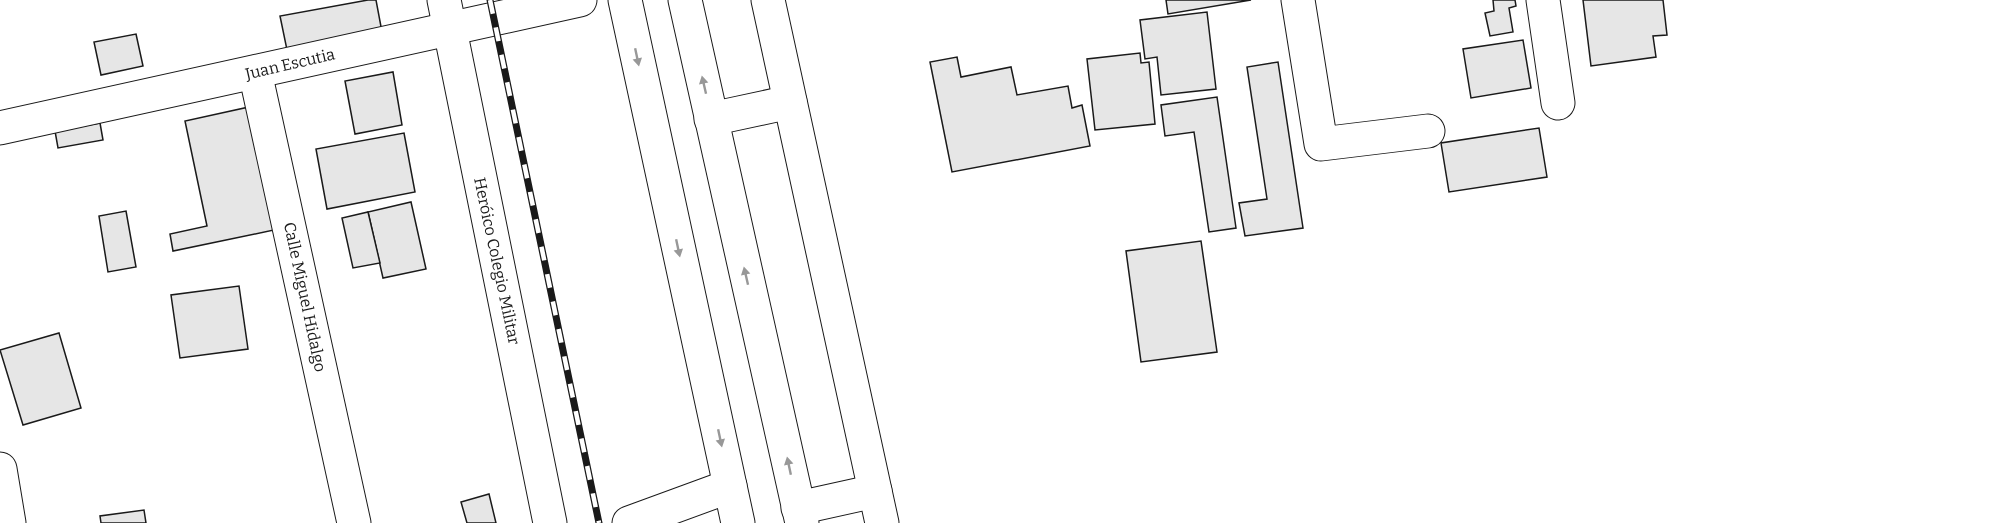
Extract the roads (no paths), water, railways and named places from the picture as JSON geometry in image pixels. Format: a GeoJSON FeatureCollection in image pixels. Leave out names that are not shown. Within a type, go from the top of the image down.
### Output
{"type":"FeatureCollection","features":[{"type":"Feature","properties":{"kind":"street","name":"Juan Escutia"},"geometry":{"type":"LineString","coordinates":[[0,128],[255,72],[447,14],[580,0]]}},
{"type":"Feature","properties":{"kind":"street"},"geometry":{"type":"LineString","coordinates":[[625,0],[738,523]]}},
{"type":"Feature","properties":{"kind":"street"},"geometry":{"type":"LineString","coordinates":[[685,0],[800,516],[874,491]]}},
{"type":"Feature","properties":{"kind":"street"},"geometry":{"type":"LineString","coordinates":[[768,0],[882,523]]}},
{"type":"Feature","properties":{"kind":"street"},"geometry":{"type":"LineString","coordinates":[[1298,0],[1321,144],[1428,131]]}},
{"type":"Feature","properties":{"kind":"street"},"geometry":{"type":"LineString","coordinates":[[1543,0],[1558,103]]}},
{"type":"Feature","properties":{"kind":"street","name":"Heróico Colegio Militar"},"geometry":{"type":"LineString","coordinates":[[447,14],[550,523]]}},
{"type":"Feature","properties":{"kind":"street","name":"Calle Miguel Hidalgo"},"geometry":{"type":"LineString","coordinates":[[255,72],[354,523]]}},
{"type":"Feature","properties":{"kind":"street"},"geometry":{"type":"LineString","coordinates":[[711,119],[790,102]]}},
{"type":"Feature","properties":{"kind":"street"},"geometry":{"type":"LineString","coordinates":[[0,469],[9,523]]}},
{"type":"Feature","properties":{"kind":"street"},"geometry":{"type":"LineString","coordinates":[[629,523],[730,486]]}},
{"type":"Feature","properties":{"kind":"railway"},"geometry":{"type":"LineString","coordinates":[[490,0],[599,523]]}}]}
